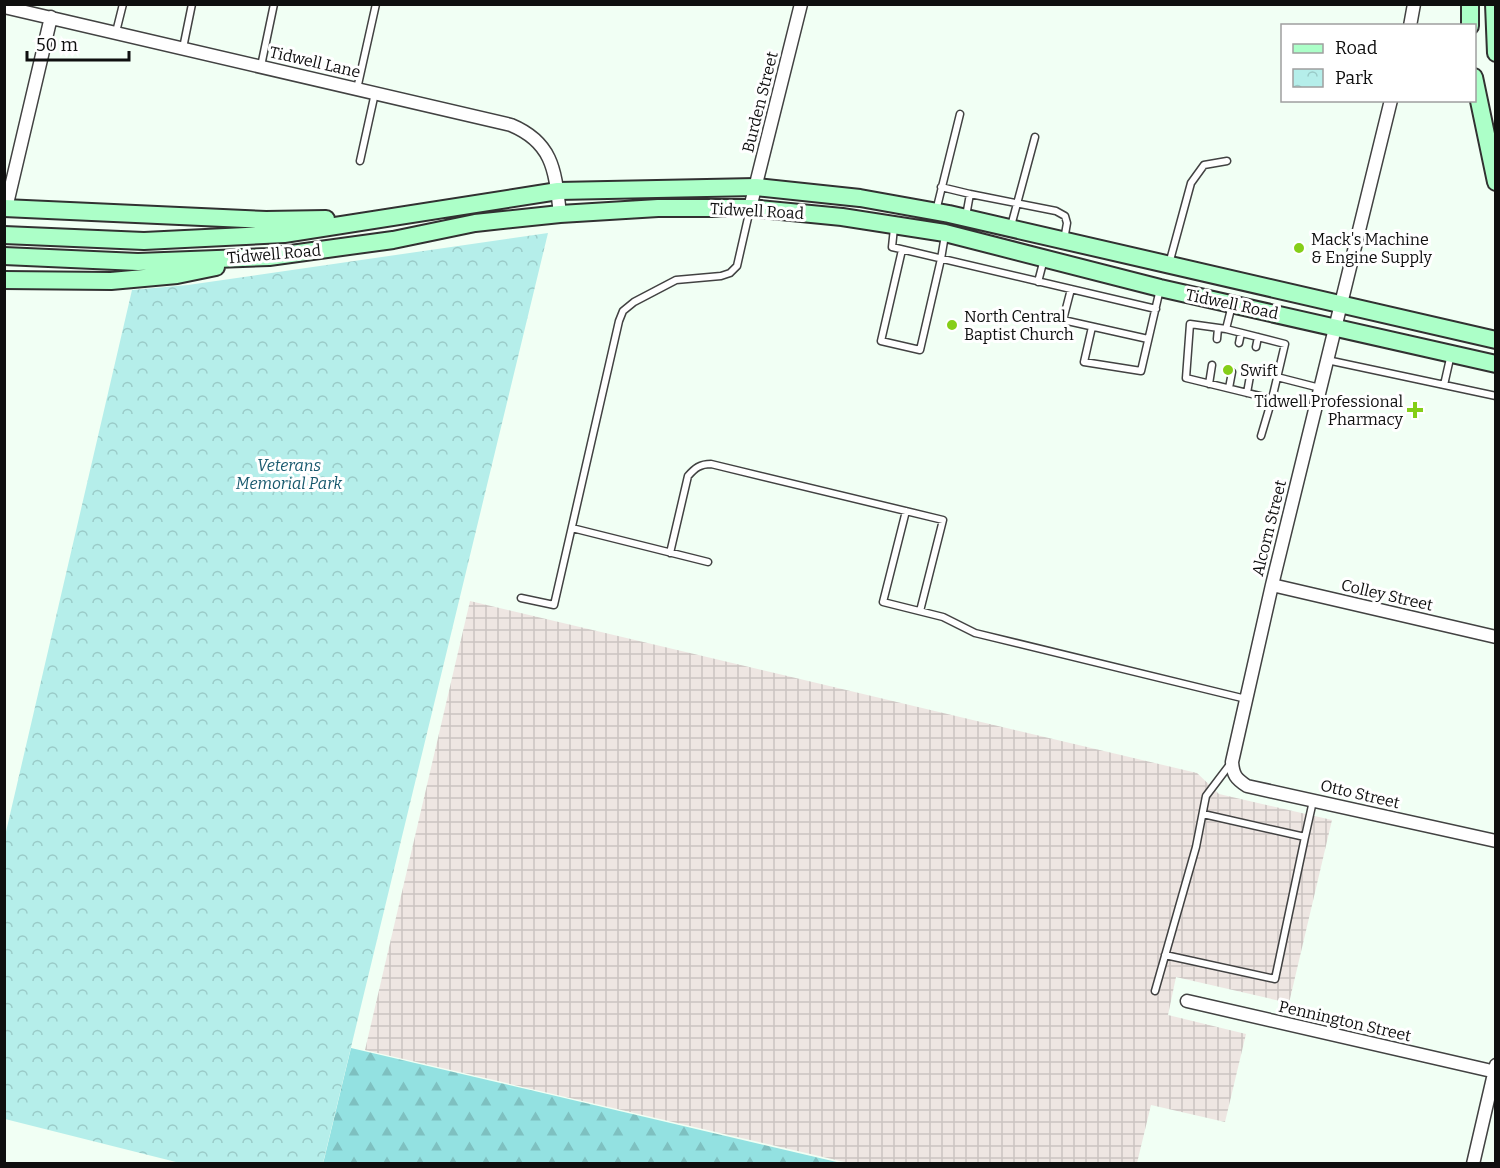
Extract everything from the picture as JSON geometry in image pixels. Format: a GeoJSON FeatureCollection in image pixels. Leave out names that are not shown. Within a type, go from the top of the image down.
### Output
{"type":"FeatureCollection","features":[{"type":"Feature","properties":{"kind":"main road"},"geometry":{"type":"LineString","coordinates":[[1470,4],[1470,24]]}},
{"type":"Feature","properties":{"kind":"main road"},"geometry":{"type":"LineString","coordinates":[[1494,4],[1495,52]]}},
{"type":"Feature","properties":{"kind":"main road"},"geometry":{"type":"LineString","coordinates":[[1476,85],[1492,153],[1496,182]]}},
{"type":"Feature","properties":{"kind":"main road","name":"Tidwell Road"},"geometry":{"type":"LineString","coordinates":[[4,235],[144,241],[284,234],[558,191],[756,187],[860,198],[950,214],[1496,340]]}},
{"type":"Feature","properties":{"kind":"main road"},"geometry":{"type":"LineString","coordinates":[[5,208],[266,219],[393,218]]}},
{"type":"Feature","properties":{"kind":"main road","name":"Tidwell Road"},"geometry":{"type":"LineString","coordinates":[[4,256],[138,262],[269,257],[393,240],[475,222],[658,208],[750,208],[842,217],[945,233],[1160,288],[1496,364]]}},
{"type":"Feature","properties":{"kind":"main road"},"geometry":{"type":"LineString","coordinates":[[945,233],[950,214]]}},
{"type":"Feature","properties":{"kind":"main road"},"geometry":{"type":"LineString","coordinates":[[4,280],[111,281],[177,275],[269,257]]}},
{"type":"Feature","properties":{"kind":"main road"},"geometry":{"type":"LineString","coordinates":[[1160,288],[1169,265]]}},
{"type":"Feature","properties":{"kind":"street","name":"Burden Street"},"geometry":{"type":"LineString","coordinates":[[750,208],[801,4]]}},
{"type":"Feature","properties":{"kind":"street"},"geometry":{"type":"LineString","coordinates":[[1410,24],[1414,4]]}},
{"type":"Feature","properties":{"kind":"street","name":"Tidwell Lane"},"geometry":{"type":"LineString","coordinates":[[4,7],[501,123],[537,140],[550,158],[558,191],[560,214]]}},
{"type":"Feature","properties":{"kind":"street"},"geometry":{"type":"LineString","coordinates":[[5,208],[51,17]]}},
{"type":"Feature","properties":{"kind":"street","name":"Alcorn Street"},"geometry":{"type":"LineString","coordinates":[[1232,762],[1272,585],[1391,102]]}},
{"type":"Feature","properties":{"kind":"street","name":"Colley Street"},"geometry":{"type":"LineString","coordinates":[[1272,585],[1496,638]]}},
{"type":"Feature","properties":{"kind":"street","name":"Otto Street"},"geometry":{"type":"LineString","coordinates":[[1232,762],[1233,773],[1247,786],[1496,841]]}},
{"type":"Feature","properties":{"kind":"street","name":"Pennington Street"},"geometry":{"type":"LineString","coordinates":[[1187,1001],[1495,1070]]}},
{"type":"Feature","properties":{"kind":"street"},"geometry":{"type":"LineString","coordinates":[[1473,1164],[1495,1070]]}},
{"type":"Feature","properties":{"kind":"lane"},"geometry":{"type":"LineString","coordinates":[[116,32],[123,4]]}},
{"type":"Feature","properties":{"kind":"lane"},"geometry":{"type":"LineString","coordinates":[[183,48],[192,4]]}},
{"type":"Feature","properties":{"kind":"lane"},"geometry":{"type":"LineString","coordinates":[[261,66],[274,4]]}},
{"type":"Feature","properties":{"kind":"lane"},"geometry":{"type":"LineString","coordinates":[[357,89],[376,4]]}},
{"type":"Feature","properties":{"kind":"lane"},"geometry":{"type":"LineString","coordinates":[[360,161],[375,93]]}},
{"type":"Feature","properties":{"kind":"lane"},"geometry":{"type":"LineString","coordinates":[[960,114],[941,188],[950,214],[970,194]]}},
{"type":"Feature","properties":{"kind":"lane"},"geometry":{"type":"LineString","coordinates":[[1011,228],[1035,137]]}},
{"type":"Feature","properties":{"kind":"lane"},"geometry":{"type":"LineString","coordinates":[[1169,265],[1191,183],[1204,165],[1227,161]]}},
{"type":"Feature","properties":{"kind":"lane"},"geometry":{"type":"LineString","coordinates":[[941,188],[1056,211],[1065,216],[1067,224],[1064,240]]}},
{"type":"Feature","properties":{"kind":"lane"},"geometry":{"type":"LineString","coordinates":[[520,598],[554,605],[623,311],[634,302],[676,280],[721,276],[729,273],[737,266],[750,208]]}},
{"type":"Feature","properties":{"kind":"lane"},"geometry":{"type":"LineString","coordinates":[[894,225],[892,247],[1155,309]]}},
{"type":"Feature","properties":{"kind":"lane"},"geometry":{"type":"LineString","coordinates":[[902,250],[881,341],[920,350],[945,233]]}},
{"type":"Feature","properties":{"kind":"lane"},"geometry":{"type":"LineString","coordinates":[[1038,282],[1044,258]]}},
{"type":"Feature","properties":{"kind":"lane"},"geometry":{"type":"LineString","coordinates":[[1092,327],[1084,362],[1141,371],[1160,288]]}},
{"type":"Feature","properties":{"kind":"lane"},"geometry":{"type":"LineString","coordinates":[[1071,289],[1063,320],[1148,339]]}},
{"type":"Feature","properties":{"kind":"lane"},"geometry":{"type":"LineString","coordinates":[[1216,339],[1232,304]]}},
{"type":"Feature","properties":{"kind":"lane"},"geometry":{"type":"LineString","coordinates":[[1261,436],[1272,399],[1285,344],[1222,328],[1190,324],[1186,378],[1272,399]]}},
{"type":"Feature","properties":{"kind":"lane"},"geometry":{"type":"LineString","coordinates":[[1239,343],[1241,333]]}},
{"type":"Feature","properties":{"kind":"lane"},"geometry":{"type":"LineString","coordinates":[[1256,347],[1258,337]]}},
{"type":"Feature","properties":{"kind":"lane"},"geometry":{"type":"LineString","coordinates":[[1443,385],[1451,354]]}},
{"type":"Feature","properties":{"kind":"lane"},"geometry":{"type":"LineString","coordinates":[[1327,360],[1496,396]]}},
{"type":"Feature","properties":{"kind":"lane"},"geometry":{"type":"LineString","coordinates":[[1209,384],[1212,365]]}},
{"type":"Feature","properties":{"kind":"lane"},"geometry":{"type":"LineString","coordinates":[[1229,388],[1232,372]]}},
{"type":"Feature","properties":{"kind":"lane"},"geometry":{"type":"LineString","coordinates":[[1246,393],[1250,376]]}},
{"type":"Feature","properties":{"kind":"lane"},"geometry":{"type":"LineString","coordinates":[[1277,377],[1320,388]]}},
{"type":"Feature","properties":{"kind":"lane"},"geometry":{"type":"LineString","coordinates":[[670,553],[688,476],[702,464],[711,464],[943,520],[920,611]]}},
{"type":"Feature","properties":{"kind":"lane"},"geometry":{"type":"LineString","coordinates":[[906,511],[883,602],[943,617],[975,633],[1246,699]]}},
{"type":"Feature","properties":{"kind":"lane"},"geometry":{"type":"LineString","coordinates":[[572,528],[708,562]]}},
{"type":"Feature","properties":{"kind":"lane"},"geometry":{"type":"LineString","coordinates":[[1155,991],[1196,847],[1206,796],[1232,762]]}},
{"type":"Feature","properties":{"kind":"lane"},"geometry":{"type":"LineString","coordinates":[[1165,955],[1275,978],[1313,800]]}},
{"type":"Feature","properties":{"kind":"lane"},"geometry":{"type":"LineString","coordinates":[[1203,814],[1305,837]]}},
{"type":"Feature","properties":{"kind":"shaded area"},"geometry":{"type":"Polygon","coordinates":[[[470,601],[1197,773],[1219,794],[1332,820],[1289,1003],[1176,977],[1168,1015],[1246,1034],[1225,1122],[1151,1105],[1137,1163],[849,1163],[365,1050],[470,601]]]}},
{"type":"Feature","properties":{"kind":"green space","name":"Veterans Memorial Park"},"geometry":{"type":"Polygon","coordinates":[[[548,233],[323,1163],[180,1163],[5,1119],[5,836],[132,290],[188,285],[548,233]]]}},
{"type":"Feature","properties":{"kind":"green space"},"geometry":{"type":"Polygon","coordinates":[[[351,1048],[841,1163],[323,1164],[351,1048]]]}},
{"type":"Feature","properties":{"kind":"place","name":"Mack's Machine & Engine Supply"},"geometry":{"type":"Point","coordinates":[1299,248]}},
{"type":"Feature","properties":{"kind":"place","name":"North Central Baptist Church"},"geometry":{"type":"Point","coordinates":[952,325]}},
{"type":"Feature","properties":{"kind":"place","name":"Swift"},"geometry":{"type":"Point","coordinates":[1228,370]}},
{"type":"Feature","properties":{"kind":"place","name":"Tidwell Professional Pharmacy"},"geometry":{"type":"Point","coordinates":[1415,410]}}]}
